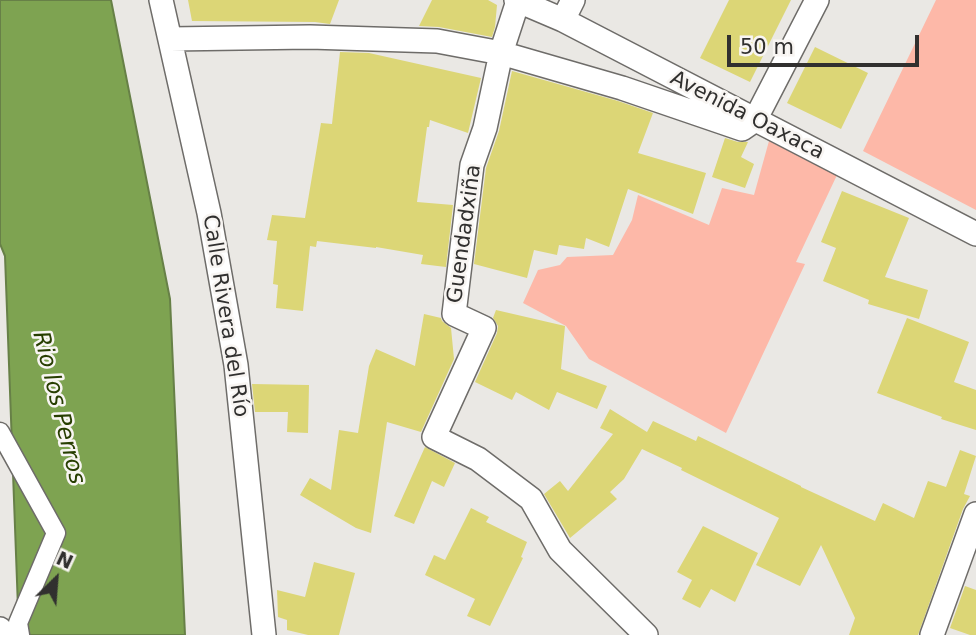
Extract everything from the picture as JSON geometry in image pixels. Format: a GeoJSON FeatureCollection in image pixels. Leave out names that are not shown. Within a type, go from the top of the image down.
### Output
{"type":"FeatureCollection","features":[{"type":"Feature","properties":{"kind":"street","name":"Calle Rivera del Río"},"geometry":{"type":"LineString","coordinates":[[161,0],[209,213],[236,365],[264,635]]}},
{"type":"Feature","properties":{"kind":"street","name":"Avenida Oaxaca"},"geometry":{"type":"LineString","coordinates":[[517,0],[568,10],[755,120],[976,234]]}},
{"type":"Feature","properties":{"kind":"street","name":"Guendadxiña"},"geometry":{"type":"LineString","coordinates":[[517,0],[501,53],[485,128],[472,165],[454,314],[484,328],[434,437],[478,459],[531,499],[561,550],[646,635]]}},
{"type":"Feature","properties":{"kind":"street"},"geometry":{"type":"LineString","coordinates":[[170,39],[310,37],[437,41],[501,53],[622,88],[742,129],[755,120],[817,0]]}},
{"type":"Feature","properties":{"kind":"street"},"geometry":{"type":"LineString","coordinates":[[0,432],[56,533],[18,623],[20,635]]}},
{"type":"Feature","properties":{"kind":"street"},"geometry":{"type":"LineString","coordinates":[[932,635],[976,514]]}},
{"type":"Feature","properties":{"kind":"street"},"geometry":{"type":"LineString","coordinates":[[0,629],[1,635]]}},
{"type":"Feature","properties":{"kind":"shaded area"},"geometry":{"type":"Polygon","coordinates":[[[936,0],[976,0],[976,210],[863,151],[936,0]]]}},
{"type":"Feature","properties":{"kind":"shaded area"},"geometry":{"type":"Polygon","coordinates":[[[769,141],[837,175],[796,262],[805,264],[726,433],[589,359],[566,326],[523,303],[538,270],[560,265],[567,257],[613,255],[632,220],[638,195],[709,225],[722,188],[754,195],[769,141]]]}},
{"type":"Feature","properties":{"kind":"water","name":"Rio los Perros"},"geometry":{"type":"Polygon","coordinates":[[[0,0],[111,0],[170,299],[185,635],[19,635],[5,256],[0,244],[0,0]]]}},
{"type":"Feature","properties":{"kind":"building"},"geometry":{"type":"Polygon","coordinates":[[[188,0],[339,0],[330,24],[192,21],[188,0]]]}},
{"type":"Feature","properties":{"kind":"building"},"geometry":{"type":"Polygon","coordinates":[[[432,0],[488,0],[497,5],[492,37],[419,26],[432,0]]]}},
{"type":"Feature","properties":{"kind":"building"},"geometry":{"type":"Polygon","coordinates":[[[729,0],[791,0],[750,82],[700,58],[729,0]]]}},
{"type":"Feature","properties":{"kind":"building"},"geometry":{"type":"Polygon","coordinates":[[[815,47],[868,73],[841,129],[787,103],[815,47]]]}},
{"type":"Feature","properties":{"kind":"building"},"geometry":{"type":"Polygon","coordinates":[[[340,52],[369,53],[481,78],[468,133],[430,120],[427,127],[417,202],[453,205],[446,267],[421,264],[423,255],[317,241],[316,247],[310,246],[303,311],[276,308],[278,285],[273,284],[277,241],[267,240],[272,215],[305,218],[321,123],[332,124],[340,52]]]}},
{"type":"Feature","properties":{"kind":"building"},"geometry":{"type":"Polygon","coordinates":[[[512,71],[653,113],[638,153],[706,173],[693,214],[628,189],[609,247],[586,238],[584,249],[559,245],[557,255],[534,250],[527,278],[474,264],[486,168],[499,131],[512,71]]]}},
{"type":"Feature","properties":{"kind":"building"},"geometry":{"type":"Polygon","coordinates":[[[725,138],[748,142],[741,157],[754,164],[745,188],[712,177],[725,138]]]}},
{"type":"Feature","properties":{"kind":"building"},"geometry":{"type":"Polygon","coordinates":[[[842,191],[909,218],[885,277],[928,290],[919,319],[868,304],[869,300],[823,281],[836,248],[821,242],[842,191]]]}},
{"type":"Feature","properties":{"kind":"building"},"geometry":{"type":"Polygon","coordinates":[[[496,310],[565,326],[561,369],[607,386],[597,409],[557,392],[549,410],[516,392],[512,400],[475,382],[497,333],[498,326],[493,318],[496,310]]]}},
{"type":"Feature","properties":{"kind":"building"},"geometry":{"type":"Polygon","coordinates":[[[424,314],[441,318],[451,328],[454,359],[421,432],[387,422],[371,533],[356,528],[300,495],[310,478],[331,490],[339,430],[358,433],[369,366],[376,349],[415,366],[424,314]]]}},
{"type":"Feature","properties":{"kind":"building"},"geometry":{"type":"Polygon","coordinates":[[[907,318],[969,342],[954,382],[976,390],[976,430],[877,393],[907,318]]]}},
{"type":"Feature","properties":{"kind":"building"},"geometry":{"type":"Polygon","coordinates":[[[252,384],[309,385],[308,433],[287,432],[288,412],[255,412],[252,384]]]}},
{"type":"Feature","properties":{"kind":"building"},"geometry":{"type":"Polygon","coordinates":[[[610,409],[647,432],[653,421],[696,441],[698,436],[875,521],[883,503],[914,518],[928,481],[946,487],[960,450],[976,456],[964,494],[970,496],[918,635],[849,635],[855,618],[821,545],[800,586],[756,565],[779,518],[642,449],[624,479],[610,492],[617,499],[570,538],[544,494],[560,481],[568,491],[613,434],[600,428],[610,409]]]}},
{"type":"Feature","properties":{"kind":"building"},"geometry":{"type":"Polygon","coordinates":[[[425,447],[455,463],[444,487],[432,481],[414,524],[394,516],[425,447]]]}},
{"type":"Feature","properties":{"kind":"building"},"geometry":{"type":"Polygon","coordinates":[[[471,508],[489,517],[486,522],[527,542],[521,557],[523,558],[490,626],[467,616],[475,599],[425,575],[434,555],[445,560],[471,508]]]}},
{"type":"Feature","properties":{"kind":"building"},"geometry":{"type":"Polygon","coordinates":[[[703,526],[758,553],[735,602],[711,589],[700,608],[682,599],[692,580],[677,572],[703,526]]]}},
{"type":"Feature","properties":{"kind":"building"},"geometry":{"type":"Polygon","coordinates":[[[314,562],[355,573],[339,635],[308,635],[287,630],[287,620],[278,617],[277,590],[305,597],[314,562]]]}},
{"type":"Feature","properties":{"kind":"building"},"geometry":{"type":"Polygon","coordinates":[[[965,586],[976,590],[976,635],[950,628],[965,586]]]}}]}
